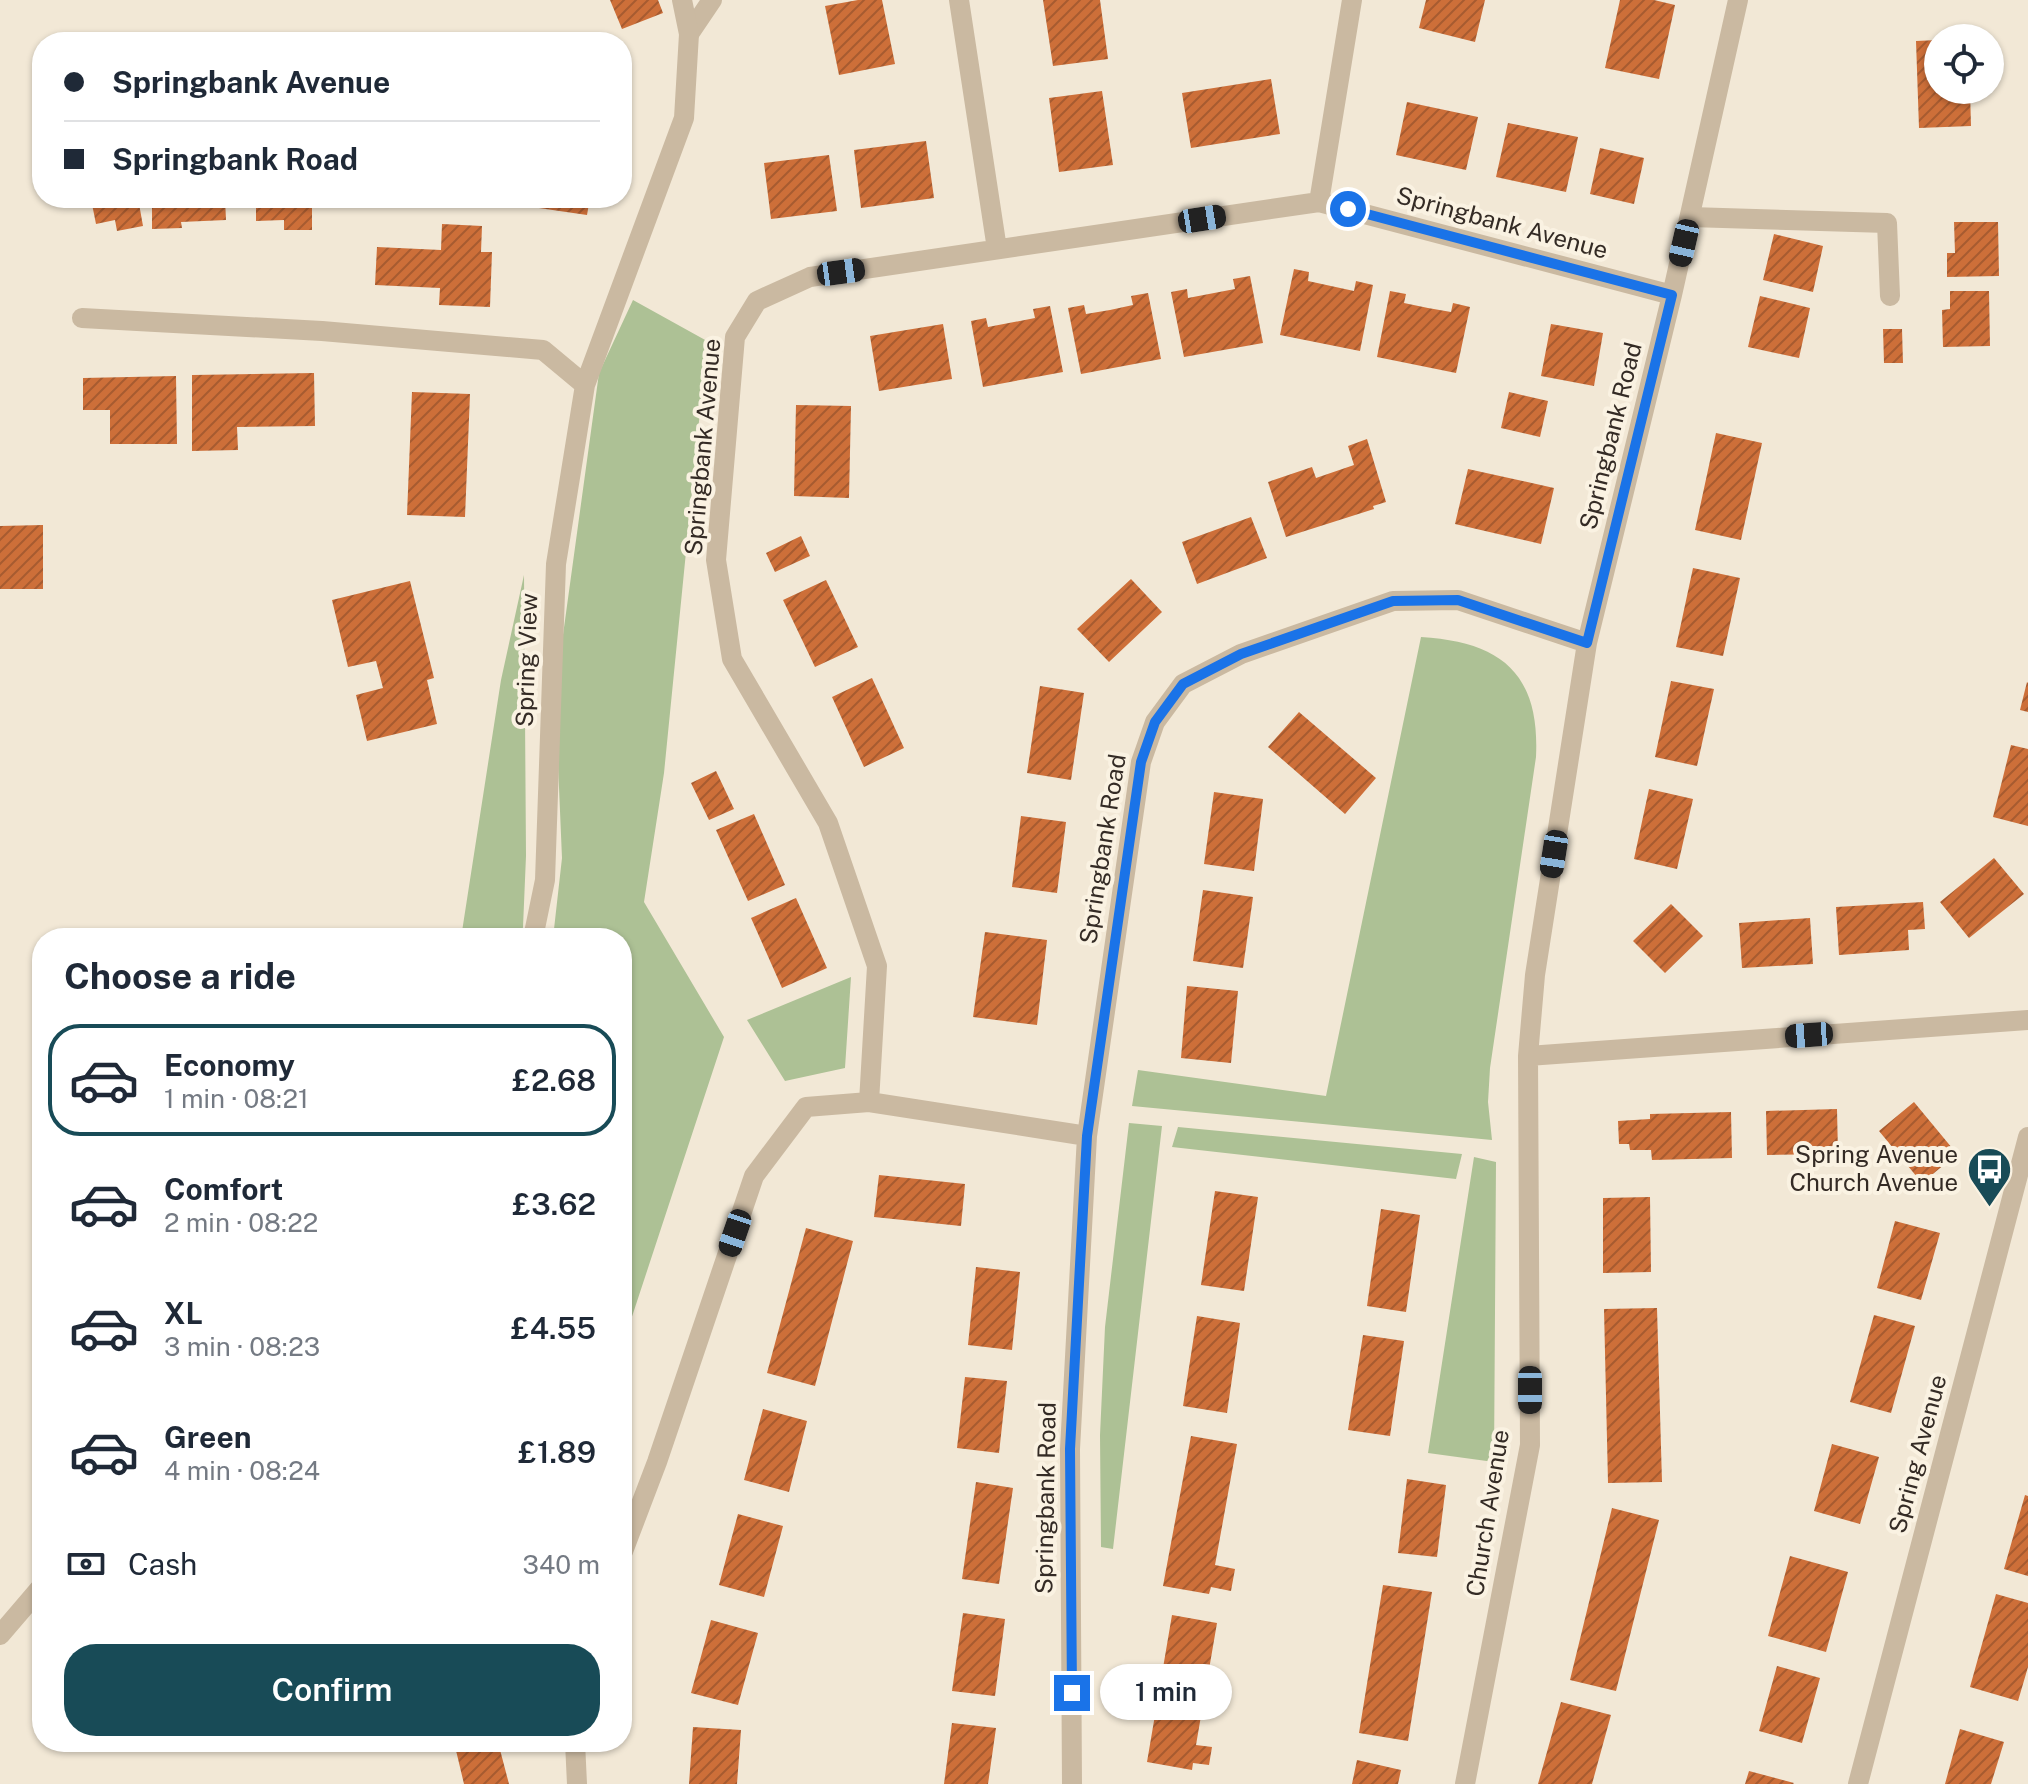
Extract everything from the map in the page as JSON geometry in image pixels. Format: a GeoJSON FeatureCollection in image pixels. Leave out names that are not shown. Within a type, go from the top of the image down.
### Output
{"type":"FeatureCollection","features":[{"type":"Feature","properties":{"kind":"street","name":"Spring View"},"geometry":{"type":"LineString","coordinates":[[535,928],[545,880],[556,564],[585,385],[684,118],[689,34],[682,0]]}},
{"type":"Feature","properties":{"kind":"street"},"geometry":{"type":"LineString","coordinates":[[689,34],[712,0]]}},
{"type":"Feature","properties":{"kind":"street"},"geometry":{"type":"LineString","coordinates":[[959,0],[997,249]]}},
{"type":"Feature","properties":{"kind":"street"},"geometry":{"type":"LineString","coordinates":[[1319,202],[1352,0]]}},
{"type":"Feature","properties":{"kind":"street","name":"Springbank Road"},"geometry":{"type":"LineString","coordinates":[[1072,1784],[1070,1449],[1087,1136],[1141,762],[1155,722],[1183,684],[1241,654],[1393,601],[1458,600],[1587,643],[1672,295],[1738,0]]}},
{"type":"Feature","properties":{"kind":"street","name":"Springbank Avenue"},"geometry":{"type":"LineString","coordinates":[[869,1102],[877,966],[828,823],[732,659],[716,560],[735,337],[757,301],[810,277],[1319,202],[1672,295]]}},
{"type":"Feature","properties":{"kind":"street"},"geometry":{"type":"LineString","coordinates":[[1690,217],[1887,223],[1890,296]]}},
{"type":"Feature","properties":{"kind":"street"},"geometry":{"type":"LineString","coordinates":[[82,318],[322,331],[543,350],[585,385]]}},
{"type":"Feature","properties":{"kind":"street","name":"Church Avenue"},"geometry":{"type":"LineString","coordinates":[[1465,1784],[1530,1445],[1528,1056],[1535,975],[1587,643]]}},
{"type":"Feature","properties":{"kind":"street"},"geometry":{"type":"LineString","coordinates":[[1528,1056],[2028,1020]]}},
{"type":"Feature","properties":{"kind":"street"},"geometry":{"type":"LineString","coordinates":[[632,1528],[754,1176],[806,1107],[869,1102],[1087,1136]]}},
{"type":"Feature","properties":{"kind":"street","name":"Spring Avenue"},"geometry":{"type":"LineString","coordinates":[[1858,1784],[2028,1137]]}},
{"type":"Feature","properties":{"kind":"street"},"geometry":{"type":"LineString","coordinates":[[0,1635],[32,1598]]}},
{"type":"Feature","properties":{"kind":"street"},"geometry":{"type":"LineString","coordinates":[[575,1752],[577,1784]]}},
{"type":"Feature","properties":{"kind":"green space"},"geometry":{"type":"Polygon","coordinates":[[[633,300],[707,341],[664,773],[644,902],[724,1037],[632,1317],[632,928],[554,928],[562,858],[555,693],[599,373],[633,300]]]}},
{"type":"Feature","properties":{"kind":"green space"},"geometry":{"type":"Polygon","coordinates":[[[524,575],[526,856],[523,927],[463,928],[501,680],[524,575]]]}},
{"type":"Feature","properties":{"kind":"green space"},"geometry":{"type":"Polygon","coordinates":[[[1421,637],[1473,646],[1494,655],[1510,667],[1522,683],[1531,704],[1535,728],[1536,757],[1490,1068],[1488,1102],[1492,1140],[1132,1106],[1138,1070],[1326,1096],[1421,637]]]}},
{"type":"Feature","properties":{"kind":"green space"},"geometry":{"type":"Polygon","coordinates":[[[851,977],[845,1068],[785,1081],[747,1020],[851,977]]]}},
{"type":"Feature","properties":{"kind":"green space"},"geometry":{"type":"Polygon","coordinates":[[[1129,1123],[1162,1126],[1113,1549],[1101,1547],[1100,1435],[1105,1327],[1129,1123]]]}},
{"type":"Feature","properties":{"kind":"green space"},"geometry":{"type":"Polygon","coordinates":[[[1178,1127],[1462,1154],[1456,1179],[1172,1147],[1178,1127]]]}},
{"type":"Feature","properties":{"kind":"green space"},"geometry":{"type":"Polygon","coordinates":[[[1474,1157],[1496,1162],[1494,1462],[1428,1453],[1474,1157]]]}},
{"type":"Feature","properties":{"kind":"building"},"geometry":{"type":"Polygon","coordinates":[[[610,0],[658,0],[663,13],[622,29],[610,0]]]}},
{"type":"Feature","properties":{"kind":"building"},"geometry":{"type":"Polygon","coordinates":[[[858,0],[882,0],[895,64],[839,75],[825,6],[858,0]]]}},
{"type":"Feature","properties":{"kind":"building"},"geometry":{"type":"Polygon","coordinates":[[[1043,0],[1100,0],[1108,59],[1053,66],[1043,0]]]}},
{"type":"Feature","properties":{"kind":"building"},"geometry":{"type":"Polygon","coordinates":[[[1426,0],[1485,0],[1475,42],[1419,28],[1426,0]]]}},
{"type":"Feature","properties":{"kind":"building"},"geometry":{"type":"Polygon","coordinates":[[[1620,0],[1654,0],[1675,5],[1659,79],[1605,68],[1620,0]]]}},
{"type":"Feature","properties":{"kind":"building"},"geometry":{"type":"Polygon","coordinates":[[[1916,41],[1924,41],[1924,104],[1970,104],[1971,126],[1919,128],[1916,41]]]}},
{"type":"Feature","properties":{"kind":"building"},"geometry":{"type":"Polygon","coordinates":[[[1271,79],[1280,134],[1191,148],[1182,93],[1271,79]]]}},
{"type":"Feature","properties":{"kind":"building"},"geometry":{"type":"Polygon","coordinates":[[[1102,91],[1113,165],[1059,172],[1049,98],[1102,91]]]}},
{"type":"Feature","properties":{"kind":"building"},"geometry":{"type":"Polygon","coordinates":[[[1407,102],[1478,117],[1466,170],[1396,155],[1407,102]]]}},
{"type":"Feature","properties":{"kind":"building"},"geometry":{"type":"Polygon","coordinates":[[[1508,123],[1578,137],[1566,192],[1496,177],[1508,123]]]}},
{"type":"Feature","properties":{"kind":"building"},"geometry":{"type":"Polygon","coordinates":[[[926,141],[934,198],[861,208],[854,150],[926,141]]]}},
{"type":"Feature","properties":{"kind":"building"},"geometry":{"type":"Polygon","coordinates":[[[1600,148],[1644,158],[1634,204],[1590,194],[1600,148]]]}},
{"type":"Feature","properties":{"kind":"building"},"geometry":{"type":"Polygon","coordinates":[[[829,155],[837,211],[771,219],[764,163],[829,155]]]}},
{"type":"Feature","properties":{"kind":"building"},"geometry":{"type":"Polygon","coordinates":[[[93,208],[140,208],[143,226],[117,231],[115,220],[96,224],[93,208]]]}},
{"type":"Feature","properties":{"kind":"building"},"geometry":{"type":"Polygon","coordinates":[[[152,208],[225,208],[226,220],[181,222],[182,228],[152,229],[152,208]]]}},
{"type":"Feature","properties":{"kind":"building"},"geometry":{"type":"Polygon","coordinates":[[[256,208],[312,208],[312,230],[284,230],[284,220],[256,221],[256,208]]]}},
{"type":"Feature","properties":{"kind":"building"},"geometry":{"type":"Polygon","coordinates":[[[539,208],[588,208],[587,215],[539,208]]]}},
{"type":"Feature","properties":{"kind":"building"},"geometry":{"type":"Polygon","coordinates":[[[1954,222],[1998,222],[1999,276],[1947,277],[1947,253],[1955,253],[1954,222]]]}},
{"type":"Feature","properties":{"kind":"building"},"geometry":{"type":"Polygon","coordinates":[[[442,224],[482,226],[481,252],[492,252],[490,307],[439,305],[440,288],[375,285],[377,247],[441,250],[442,224]]]}},
{"type":"Feature","properties":{"kind":"building"},"geometry":{"type":"Polygon","coordinates":[[[1774,234],[1823,246],[1813,292],[1763,280],[1774,234]]]}},
{"type":"Feature","properties":{"kind":"building"},"geometry":{"type":"Polygon","coordinates":[[[1294,269],[1309,272],[1308,281],[1354,291],[1356,281],[1373,285],[1360,351],[1280,335],[1294,269]]]}},
{"type":"Feature","properties":{"kind":"building"},"geometry":{"type":"Polygon","coordinates":[[[1250,276],[1263,343],[1184,357],[1171,292],[1187,289],[1188,298],[1235,289],[1233,279],[1250,276]]]}},
{"type":"Feature","properties":{"kind":"building"},"geometry":{"type":"Polygon","coordinates":[[[1390,291],[1406,294],[1404,303],[1428,308],[1451,312],[1453,303],[1470,307],[1456,373],[1377,357],[1390,291]]]}},
{"type":"Feature","properties":{"kind":"building"},"geometry":{"type":"Polygon","coordinates":[[[1950,291],[1989,291],[1990,346],[1943,347],[1942,310],[1950,309],[1950,291]]]}},
{"type":"Feature","properties":{"kind":"building"},"geometry":{"type":"Polygon","coordinates":[[[1148,293],[1161,359],[1081,374],[1068,308],[1084,305],[1086,314],[1110,310],[1133,305],[1131,296],[1148,293]]]}},
{"type":"Feature","properties":{"kind":"building"},"geometry":{"type":"Polygon","coordinates":[[[1760,296],[1810,308],[1799,358],[1748,347],[1760,296]]]}},
{"type":"Feature","properties":{"kind":"building"},"geometry":{"type":"Polygon","coordinates":[[[1050,306],[1063,372],[983,387],[971,321],[986,318],[988,327],[1035,318],[1033,309],[1050,306]]]}},
{"type":"Feature","properties":{"kind":"building"},"geometry":{"type":"Polygon","coordinates":[[[943,324],[952,379],[879,391],[870,336],[943,324]]]}},
{"type":"Feature","properties":{"kind":"building"},"geometry":{"type":"Polygon","coordinates":[[[1551,324],[1603,333],[1594,386],[1541,376],[1551,324]]]}},
{"type":"Feature","properties":{"kind":"building"},"geometry":{"type":"Polygon","coordinates":[[[1883,329],[1902,329],[1903,363],[1884,363],[1883,329]]]}},
{"type":"Feature","properties":{"kind":"building"},"geometry":{"type":"Polygon","coordinates":[[[314,373],[315,426],[237,427],[238,450],[192,451],[192,375],[314,373]]]}},
{"type":"Feature","properties":{"kind":"building"},"geometry":{"type":"Polygon","coordinates":[[[176,376],[177,444],[110,444],[110,410],[83,410],[83,378],[176,376]]]}},
{"type":"Feature","properties":{"kind":"building"},"geometry":{"type":"Polygon","coordinates":[[[412,392],[470,394],[465,517],[407,515],[412,392]]]}},
{"type":"Feature","properties":{"kind":"building"},"geometry":{"type":"Polygon","coordinates":[[[1509,392],[1548,401],[1540,437],[1501,428],[1509,392]]]}},
{"type":"Feature","properties":{"kind":"building"},"geometry":{"type":"Polygon","coordinates":[[[796,405],[851,406],[849,498],[794,496],[796,405]]]}},
{"type":"Feature","properties":{"kind":"building"},"geometry":{"type":"Polygon","coordinates":[[[1716,433],[1762,443],[1741,540],[1695,530],[1716,433]]]}},
{"type":"Feature","properties":{"kind":"building"},"geometry":{"type":"Polygon","coordinates":[[[1367,439],[1386,502],[1373,506],[1374,509],[1286,537],[1268,482],[1312,467],[1316,478],[1354,465],[1348,446],[1367,439]]]}},
{"type":"Feature","properties":{"kind":"building"},"geometry":{"type":"Polygon","coordinates":[[[1468,469],[1554,488],[1541,544],[1455,524],[1468,469]]]}},
{"type":"Feature","properties":{"kind":"building"},"geometry":{"type":"Polygon","coordinates":[[[1251,517],[1267,558],[1197,584],[1182,542],[1251,517]]]}},
{"type":"Feature","properties":{"kind":"building"},"geometry":{"type":"Polygon","coordinates":[[[43,525],[43,589],[0,589],[0,526],[43,525]]]}},
{"type":"Feature","properties":{"kind":"building"},"geometry":{"type":"Polygon","coordinates":[[[801,536],[810,556],[775,572],[766,553],[801,536]]]}},
{"type":"Feature","properties":{"kind":"building"},"geometry":{"type":"Polygon","coordinates":[[[1693,568],[1740,578],[1723,656],[1676,647],[1693,568]]]}},
{"type":"Feature","properties":{"kind":"building"},"geometry":{"type":"Polygon","coordinates":[[[1131,579],[1162,612],[1109,662],[1077,629],[1131,579]]]}},
{"type":"Feature","properties":{"kind":"building"},"geometry":{"type":"Polygon","coordinates":[[[826,580],[858,647],[815,667],[783,600],[826,580]]]}},
{"type":"Feature","properties":{"kind":"building"},"geometry":{"type":"Polygon","coordinates":[[[410,581],[434,678],[427,680],[437,724],[367,741],[356,695],[383,688],[376,661],[348,667],[332,600],[410,581]]]}},
{"type":"Feature","properties":{"kind":"building"},"geometry":{"type":"Polygon","coordinates":[[[872,678],[904,748],[864,767],[832,697],[872,678]]]}},
{"type":"Feature","properties":{"kind":"building"},"geometry":{"type":"Polygon","coordinates":[[[1671,681],[1714,689],[1697,766],[1655,757],[1671,681]]]}},
{"type":"Feature","properties":{"kind":"building"},"geometry":{"type":"Polygon","coordinates":[[[2028,683],[2028,712],[2020,710],[2028,683]]]}},
{"type":"Feature","properties":{"kind":"building"},"geometry":{"type":"Polygon","coordinates":[[[1040,686],[1084,693],[1071,780],[1027,773],[1040,686]]]}},
{"type":"Feature","properties":{"kind":"building"},"geometry":{"type":"Polygon","coordinates":[[[1299,712],[1376,778],[1345,814],[1268,747],[1299,712]]]}},
{"type":"Feature","properties":{"kind":"building"},"geometry":{"type":"Polygon","coordinates":[[[2011,745],[2028,749],[2028,826],[1993,817],[2011,745]]]}},
{"type":"Feature","properties":{"kind":"building"},"geometry":{"type":"Polygon","coordinates":[[[716,771],[734,809],[709,820],[691,783],[716,771]]]}},
{"type":"Feature","properties":{"kind":"building"},"geometry":{"type":"Polygon","coordinates":[[[1649,789],[1693,799],[1677,869],[1634,859],[1649,789]]]}},
{"type":"Feature","properties":{"kind":"building"},"geometry":{"type":"Polygon","coordinates":[[[1214,792],[1263,799],[1254,871],[1204,864],[1214,792]]]}},
{"type":"Feature","properties":{"kind":"building"},"geometry":{"type":"Polygon","coordinates":[[[754,814],[785,885],[748,901],[716,830],[754,814]]]}},
{"type":"Feature","properties":{"kind":"building"},"geometry":{"type":"Polygon","coordinates":[[[1021,816],[1066,822],[1057,893],[1012,887],[1021,816]]]}},
{"type":"Feature","properties":{"kind":"building"},"geometry":{"type":"Polygon","coordinates":[[[1994,858],[2024,894],[1969,938],[1940,902],[1994,858]]]}},
{"type":"Feature","properties":{"kind":"building"},"geometry":{"type":"Polygon","coordinates":[[[1203,890],[1253,897],[1243,968],[1193,961],[1203,890]]]}},
{"type":"Feature","properties":{"kind":"building"},"geometry":{"type":"Polygon","coordinates":[[[796,898],[827,968],[782,988],[751,918],[796,898]]]}},
{"type":"Feature","properties":{"kind":"building"},"geometry":{"type":"Polygon","coordinates":[[[1923,902],[1925,929],[1908,930],[1909,950],[1839,955],[1836,907],[1923,902]]]}},
{"type":"Feature","properties":{"kind":"building"},"geometry":{"type":"Polygon","coordinates":[[[1671,904],[1703,936],[1665,973],[1633,941],[1671,904]]]}},
{"type":"Feature","properties":{"kind":"building"},"geometry":{"type":"Polygon","coordinates":[[[1810,918],[1813,964],[1742,968],[1739,923],[1810,918]]]}},
{"type":"Feature","properties":{"kind":"building"},"geometry":{"type":"Polygon","coordinates":[[[985,932],[1047,940],[1037,1025],[973,1017],[985,932]]]}},
{"type":"Feature","properties":{"kind":"building"},"geometry":{"type":"Polygon","coordinates":[[[1187,986],[1238,991],[1231,1063],[1181,1058],[1187,986]]]}},
{"type":"Feature","properties":{"kind":"building"},"geometry":{"type":"Polygon","coordinates":[[[1914,1102],[1957,1154],[1922,1183],[1879,1131],[1914,1102]]]}},
{"type":"Feature","properties":{"kind":"building"},"geometry":{"type":"Polygon","coordinates":[[[1837,1109],[1838,1154],[1767,1155],[1766,1111],[1837,1109]]]}},
{"type":"Feature","properties":{"kind":"building"},"geometry":{"type":"Polygon","coordinates":[[[1731,1112],[1732,1158],[1652,1160],[1651,1150],[1630,1150],[1629,1144],[1619,1144],[1618,1121],[1650,1119],[1650,1114],[1731,1112]]]}},
{"type":"Feature","properties":{"kind":"building"},"geometry":{"type":"Polygon","coordinates":[[[879,1175],[965,1184],[961,1226],[874,1217],[879,1175]]]}},
{"type":"Feature","properties":{"kind":"building"},"geometry":{"type":"Polygon","coordinates":[[[1215,1191],[1258,1197],[1244,1291],[1201,1285],[1215,1191]]]}},
{"type":"Feature","properties":{"kind":"building"},"geometry":{"type":"Polygon","coordinates":[[[1650,1197],[1651,1272],[1603,1273],[1603,1198],[1650,1197]]]}},
{"type":"Feature","properties":{"kind":"building"},"geometry":{"type":"Polygon","coordinates":[[[1381,1209],[1420,1215],[1406,1312],[1367,1306],[1381,1209]]]}},
{"type":"Feature","properties":{"kind":"building"},"geometry":{"type":"Polygon","coordinates":[[[1895,1221],[1940,1233],[1921,1300],[1877,1288],[1895,1221]]]}},
{"type":"Feature","properties":{"kind":"building"},"geometry":{"type":"Polygon","coordinates":[[[806,1228],[853,1241],[815,1386],[767,1373],[806,1228]]]}},
{"type":"Feature","properties":{"kind":"building"},"geometry":{"type":"Polygon","coordinates":[[[976,1267],[1020,1272],[1012,1350],[968,1345],[976,1267]]]}},
{"type":"Feature","properties":{"kind":"building"},"geometry":{"type":"Polygon","coordinates":[[[1657,1308],[1662,1482],[1608,1483],[1604,1309],[1657,1308]]]}},
{"type":"Feature","properties":{"kind":"building"},"geometry":{"type":"Polygon","coordinates":[[[1874,1315],[1915,1326],[1891,1413],[1850,1402],[1874,1315]]]}},
{"type":"Feature","properties":{"kind":"building"},"geometry":{"type":"Polygon","coordinates":[[[1197,1316],[1240,1323],[1227,1413],[1183,1406],[1197,1316]]]}},
{"type":"Feature","properties":{"kind":"building"},"geometry":{"type":"Polygon","coordinates":[[[1363,1335],[1404,1341],[1390,1436],[1348,1430],[1363,1335]]]}},
{"type":"Feature","properties":{"kind":"building"},"geometry":{"type":"Polygon","coordinates":[[[965,1377],[1007,1381],[999,1453],[957,1448],[965,1377]]]}},
{"type":"Feature","properties":{"kind":"building"},"geometry":{"type":"Polygon","coordinates":[[[763,1409],[807,1421],[789,1492],[744,1480],[763,1409]]]}},
{"type":"Feature","properties":{"kind":"building"},"geometry":{"type":"Polygon","coordinates":[[[1191,1436],[1237,1444],[1215,1565],[1235,1569],[1231,1591],[1211,1587],[1209,1594],[1163,1586],[1191,1436]]]}},
{"type":"Feature","properties":{"kind":"building"},"geometry":{"type":"Polygon","coordinates":[[[1832,1444],[1879,1457],[1860,1524],[1814,1511],[1832,1444]]]}},
{"type":"Feature","properties":{"kind":"building"},"geometry":{"type":"Polygon","coordinates":[[[1407,1479],[1446,1485],[1437,1557],[1398,1553],[1407,1479]]]}},
{"type":"Feature","properties":{"kind":"building"},"geometry":{"type":"Polygon","coordinates":[[[976,1482],[1013,1488],[999,1584],[962,1579],[976,1482]]]}},
{"type":"Feature","properties":{"kind":"building"},"geometry":{"type":"Polygon","coordinates":[[[2025,1495],[2028,1496],[2028,1576],[2004,1569],[2025,1495]]]}},
{"type":"Feature","properties":{"kind":"building"},"geometry":{"type":"Polygon","coordinates":[[[1612,1508],[1659,1520],[1616,1691],[1570,1680],[1612,1508]]]}},
{"type":"Feature","properties":{"kind":"building"},"geometry":{"type":"Polygon","coordinates":[[[738,1514],[783,1526],[764,1597],[719,1585],[738,1514]]]}},
{"type":"Feature","properties":{"kind":"building"},"geometry":{"type":"Polygon","coordinates":[[[1790,1556],[1848,1572],[1826,1652],[1768,1636],[1790,1556]]]}},
{"type":"Feature","properties":{"kind":"building"},"geometry":{"type":"Polygon","coordinates":[[[1383,1585],[1432,1592],[1408,1741],[1359,1733],[1383,1585]]]}},
{"type":"Feature","properties":{"kind":"building"},"geometry":{"type":"Polygon","coordinates":[[[1996,1594],[2028,1603],[2028,1667],[2018,1701],[1970,1687],[1996,1594]]]}},
{"type":"Feature","properties":{"kind":"building"},"geometry":{"type":"Polygon","coordinates":[[[963,1613],[1005,1619],[995,1696],[952,1691],[963,1613]]]}},
{"type":"Feature","properties":{"kind":"building"},"geometry":{"type":"Polygon","coordinates":[[[1172,1615],[1217,1623],[1196,1745],[1212,1747],[1209,1765],[1193,1763],[1192,1770],[1147,1762],[1172,1615]]]}},
{"type":"Feature","properties":{"kind":"building"},"geometry":{"type":"Polygon","coordinates":[[[711,1620],[758,1633],[738,1705],[691,1693],[711,1620]]]}},
{"type":"Feature","properties":{"kind":"building"},"geometry":{"type":"Polygon","coordinates":[[[1777,1666],[1820,1678],[1802,1743],[1759,1731],[1777,1666]]]}},
{"type":"Feature","properties":{"kind":"building"},"geometry":{"type":"Polygon","coordinates":[[[1561,1702],[1611,1715],[1592,1784],[1538,1784],[1561,1702]]]}},
{"type":"Feature","properties":{"kind":"building"},"geometry":{"type":"Polygon","coordinates":[[[952,1723],[996,1728],[988,1784],[944,1784],[952,1723]]]}},
{"type":"Feature","properties":{"kind":"building"},"geometry":{"type":"Polygon","coordinates":[[[693,1727],[741,1730],[737,1784],[689,1784],[693,1727]]]}},
{"type":"Feature","properties":{"kind":"building"},"geometry":{"type":"Polygon","coordinates":[[[1960,1729],[2004,1742],[1991,1784],[1945,1784],[1960,1729]]]}},
{"type":"Feature","properties":{"kind":"building"},"geometry":{"type":"Polygon","coordinates":[[[456,1752],[501,1752],[509,1784],[464,1784],[456,1752]]]}},
{"type":"Feature","properties":{"kind":"building"},"geometry":{"type":"Polygon","coordinates":[[[1357,1760],[1401,1770],[1398,1784],[1352,1784],[1357,1760]]]}},
{"type":"Feature","properties":{"kind":"building"},"geometry":{"type":"Polygon","coordinates":[[[1749,1771],[1794,1783],[1745,1784],[1749,1771]]]}},
{"type":"Feature","properties":{"kind":"place","name":"Spring Avenue Church Avenue"},"geometry":{"type":"Point","coordinates":[1989,1208]}},
{"type":"Feature","properties":{"kind":"route"},"geometry":{"type":"LineString","coordinates":[[1072,1693],[1070,1449],[1087,1136],[1141,762],[1155,722],[1183,684],[1241,654],[1393,601],[1458,600],[1587,643],[1672,295],[1348,209]]}}]}
